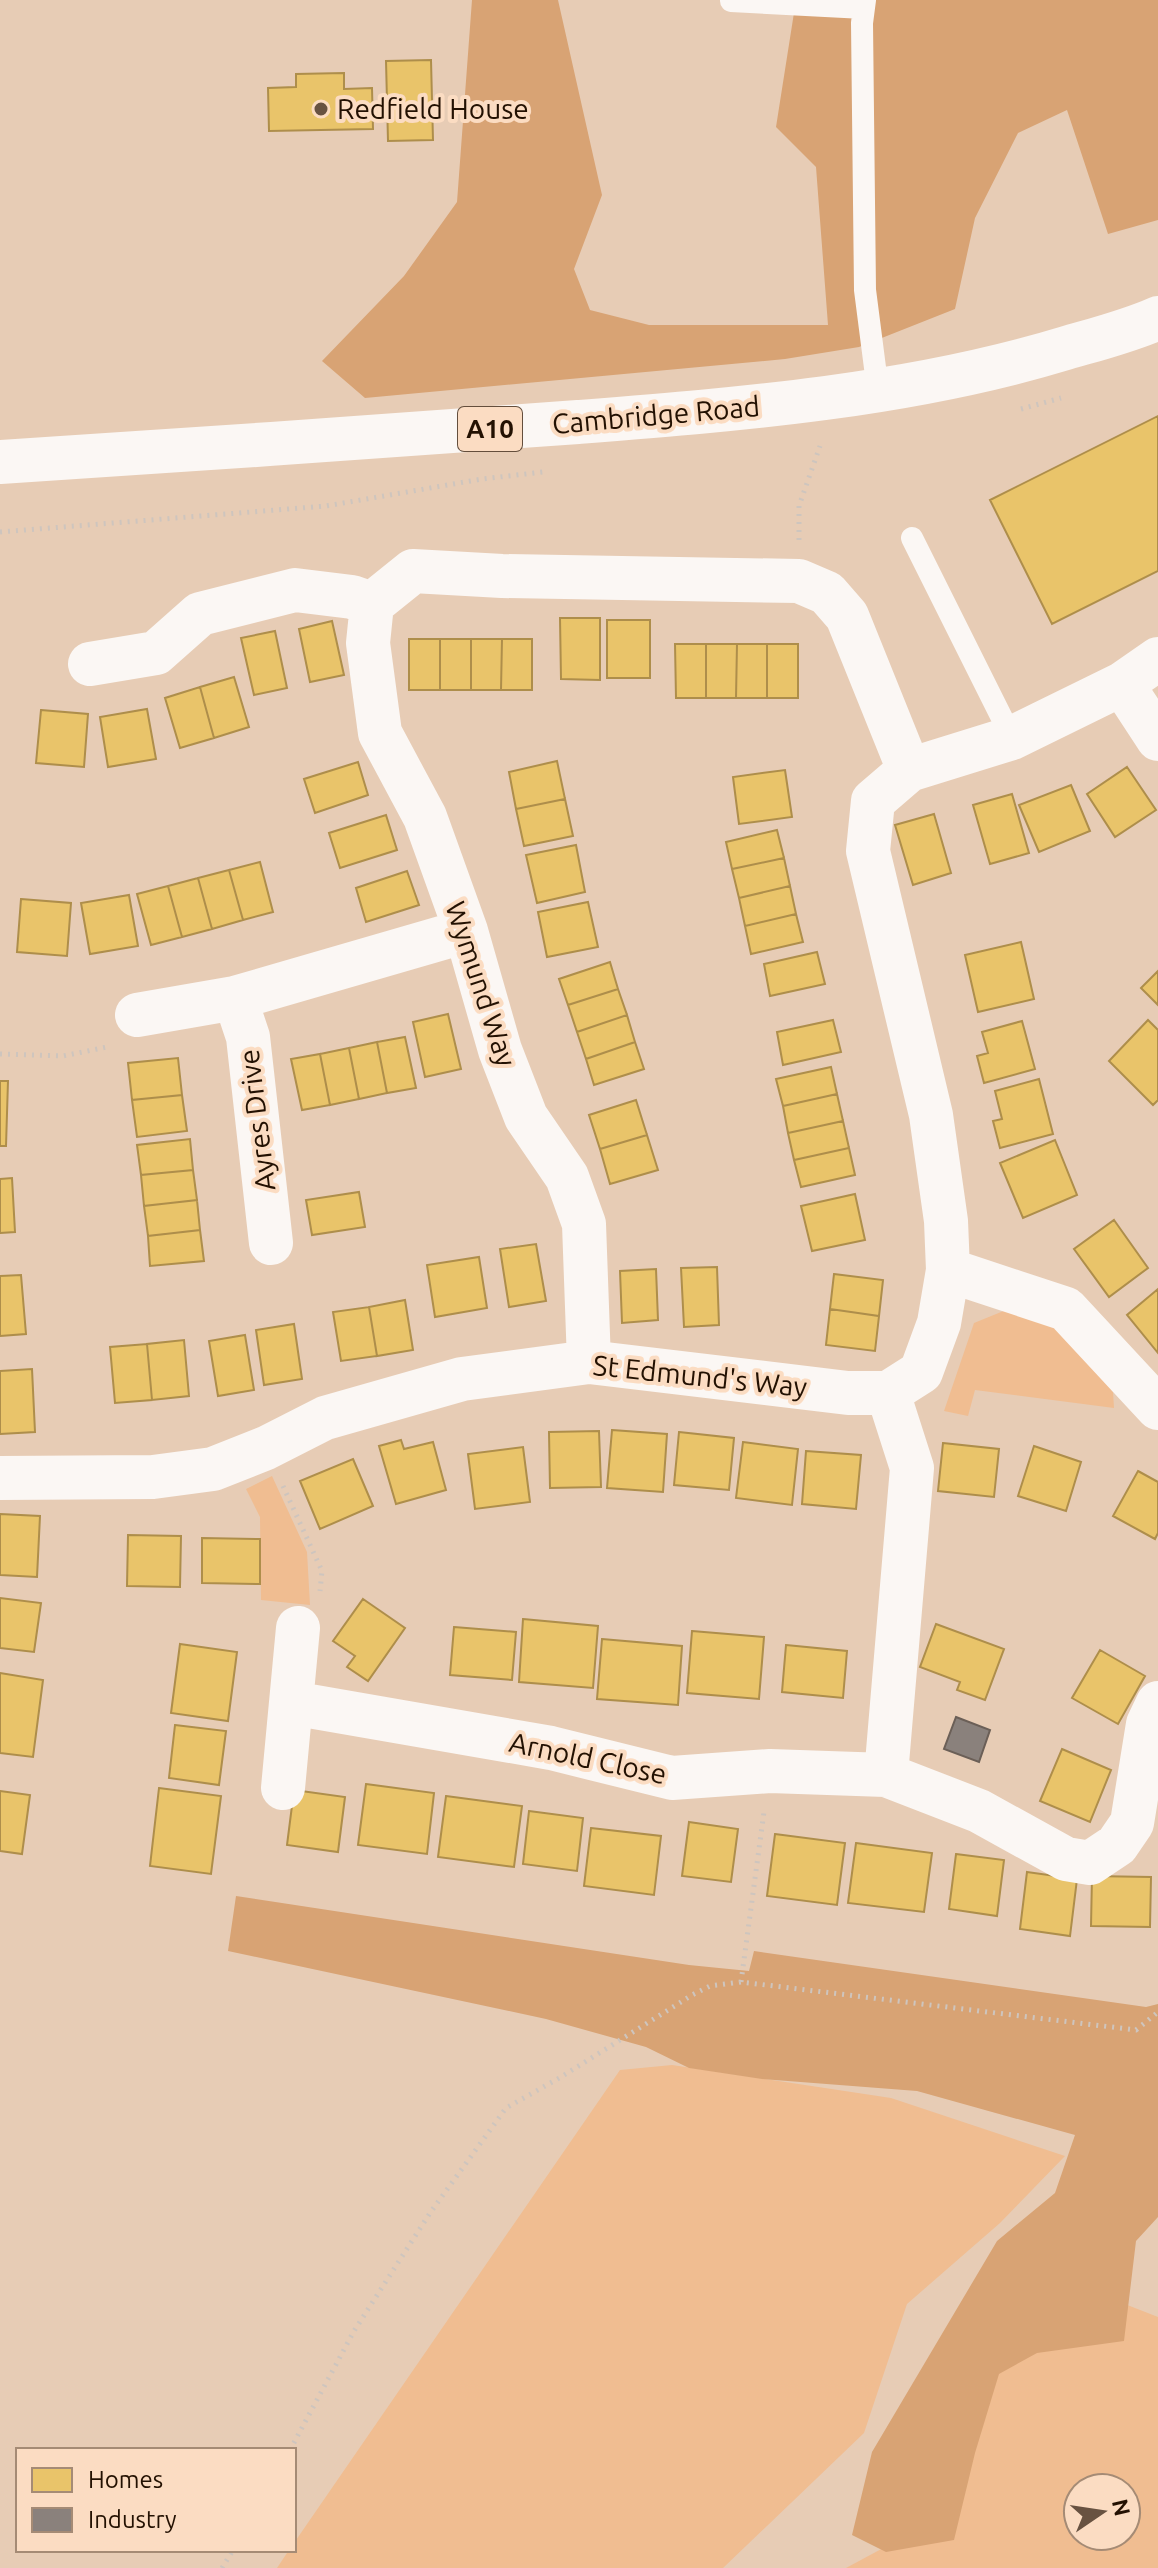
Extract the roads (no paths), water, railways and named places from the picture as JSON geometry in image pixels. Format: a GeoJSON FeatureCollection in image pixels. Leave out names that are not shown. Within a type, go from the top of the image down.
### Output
{"type":"FeatureCollection","features":[{"type":"Feature","properties":{"kind":"main road","name":"Cambridge Road"},"geometry":{"type":"LineString","coordinates":[[0,462],[680,414],[878,391],[1024,361],[1158,318]]}},
{"type":"Feature","properties":{"kind":"main road"},"geometry":{"type":"LineString","coordinates":[[90,664],[156,653],[200,614],[295,590],[352,597],[372,604],[413,571],[502,576],[799,581],[827,593],[847,616],[909,770]]}},
{"type":"Feature","properties":{"kind":"main road","name":"Wymund Way"},"geometry":{"type":"LineString","coordinates":[[372,604],[368,643],[380,733],[425,817],[466,931],[500,1050],[526,1117],[567,1177],[584,1224],[589,1362]]}},
{"type":"Feature","properties":{"kind":"main road"},"geometry":{"type":"LineString","coordinates":[[886,1775],[912,1468],[888,1393],[921,1372],[939,1323],[948,1270],[946,1221],[931,1115],[868,851],[873,801],[909,770],[1012,738],[1122,684],[1158,659]]}},
{"type":"Feature","properties":{"kind":"main road"},"geometry":{"type":"LineString","coordinates":[[1122,684],[1158,739]]}},
{"type":"Feature","properties":{"kind":"main road"},"geometry":{"type":"LineString","coordinates":[[137,1015],[235,998],[466,931]]}},
{"type":"Feature","properties":{"kind":"main road","name":"Ayres Drive"},"geometry":{"type":"LineString","coordinates":[[235,998],[248,1037],[271,1243]]}},
{"type":"Feature","properties":{"kind":"main road"},"geometry":{"type":"LineString","coordinates":[[948,1270],[1066,1309],[1158,1408]]}},
{"type":"Feature","properties":{"kind":"main road","name":"St Edmund's Way"},"geometry":{"type":"LineString","coordinates":[[0,1478],[153,1477],[213,1469],[266,1448],[325,1418],[462,1379],[589,1362],[848,1393],[888,1393]]}},
{"type":"Feature","properties":{"kind":"main road"},"geometry":{"type":"LineString","coordinates":[[283,1788],[298,1628]]}},
{"type":"Feature","properties":{"kind":"main road","name":"Arnold Close"},"geometry":{"type":"LineString","coordinates":[[292,1703],[551,1748],[672,1778],[770,1771],[886,1775],[979,1811],[1066,1859],[1090,1863],[1117,1845],[1132,1823],[1148,1724],[1158,1703]]}},
{"type":"Feature","properties":{"kind":"lane"},"geometry":{"type":"LineString","coordinates":[[731,1],[864,4],[865,290],[878,391]]}},
{"type":"Feature","properties":{"kind":"lane"},"geometry":{"type":"LineString","coordinates":[[912,538],[1012,738]]}},
{"type":"Feature","properties":{"kind":"place","name":"Redfield House"},"geometry":{"type":"Point","coordinates":[321,109]}}]}
